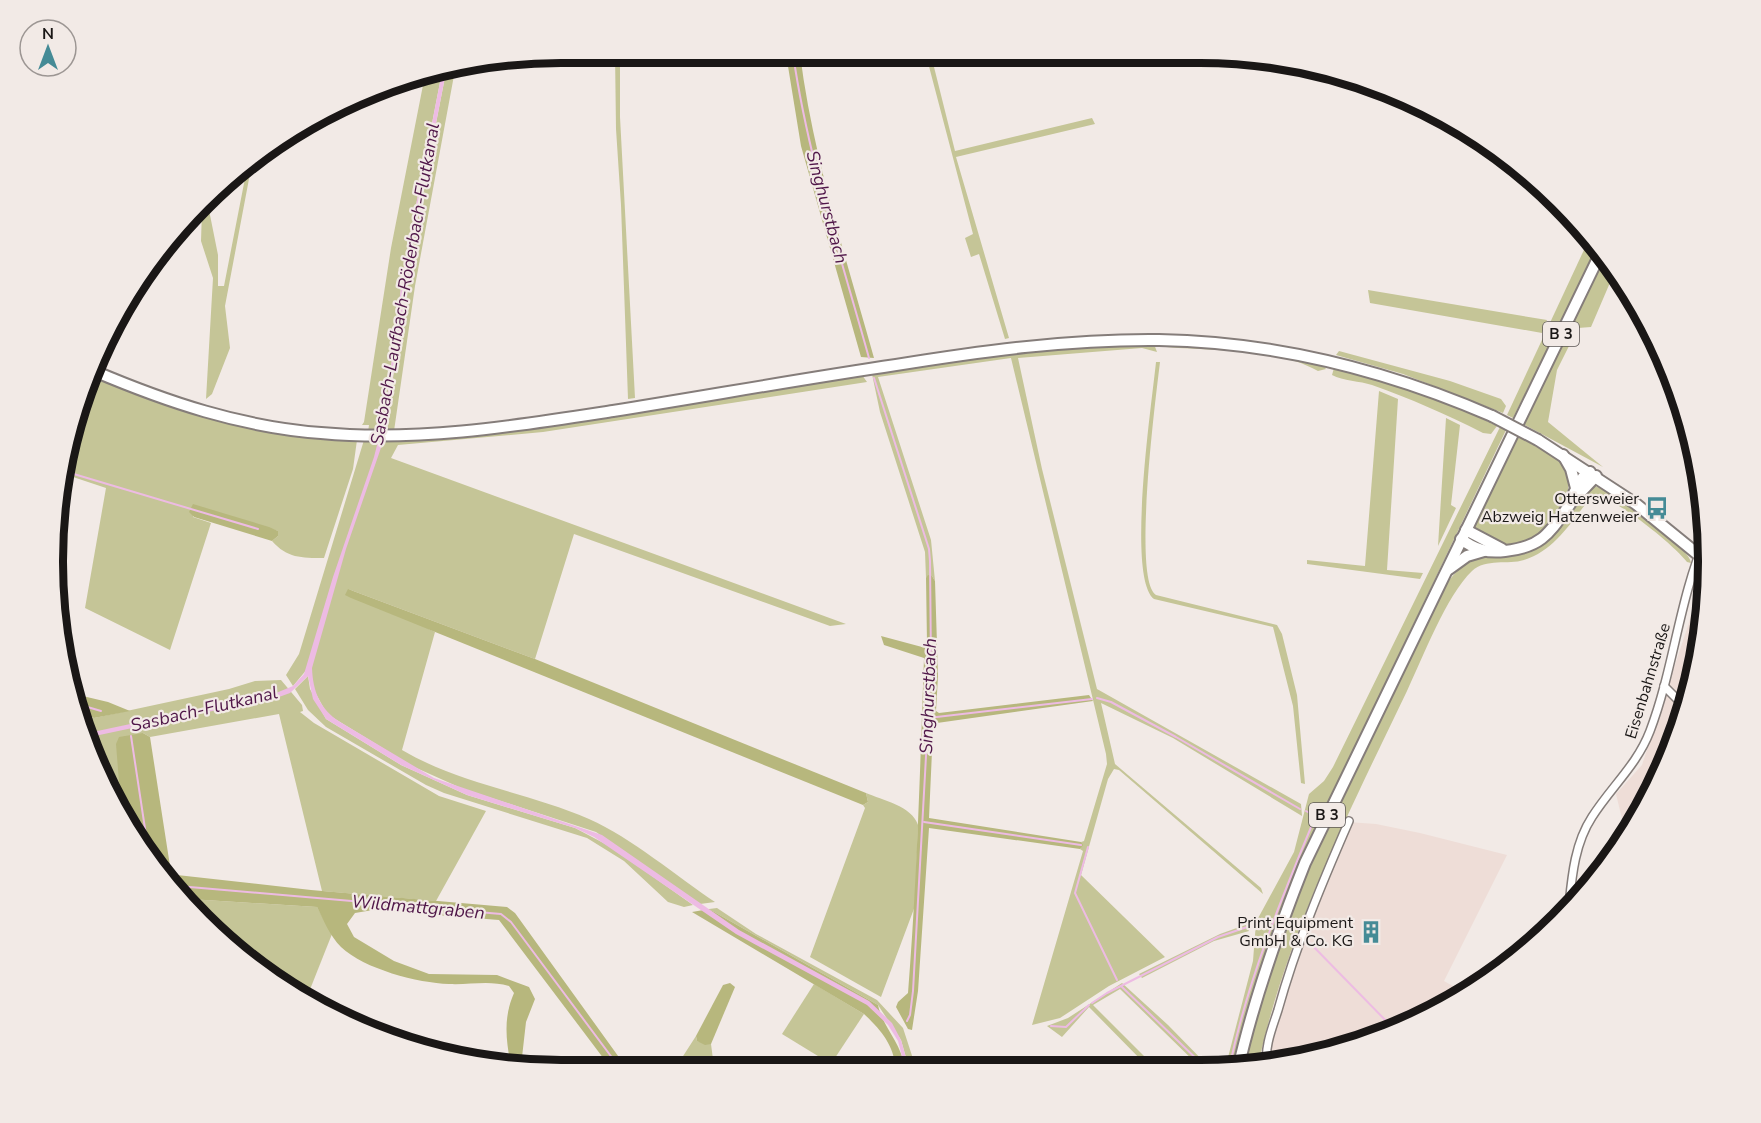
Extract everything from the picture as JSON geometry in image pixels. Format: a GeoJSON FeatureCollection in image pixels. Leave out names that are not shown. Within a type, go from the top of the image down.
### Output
{"type":"FeatureCollection","features":[{"type":"Feature","properties":{"kind":"street","name":"B 3"},"geometry":{"type":"LineString","coordinates":[[1240,1058],[1270,953],[1305,863],[1597,261]]}},
{"type":"Feature","properties":{"kind":"street"},"geometry":{"type":"LineString","coordinates":[[100,373],[177,403],[232,419],[319,433],[391,436],[530,424],[959,355],[1108,341],[1203,342],[1298,354],[1393,377],[1492,416],[1538,440],[1593,474],[1653,517],[1698,554]]}},
{"type":"Feature","properties":{"kind":"street"},"geometry":{"type":"LineString","coordinates":[[1563,455],[1571,470],[1576,488],[1572,502]]}},
{"type":"Feature","properties":{"kind":"street"},"geometry":{"type":"LineString","coordinates":[[1576,488],[1593,474]]}},
{"type":"Feature","properties":{"kind":"street"},"geometry":{"type":"LineString","coordinates":[[1444,573],[1460,560],[1484,551],[1508,551],[1538,543],[1549,534],[1593,474]]}},
{"type":"Feature","properties":{"kind":"street"},"geometry":{"type":"LineString","coordinates":[[1463,535],[1508,551]]}},
{"type":"Feature","properties":{"kind":"street"},"geometry":{"type":"LineString","coordinates":[[1463,535],[1484,551]]}},
{"type":"Feature","properties":{"kind":"street","name":"Eisenbahnstraße"},"geometry":{"type":"LineString","coordinates":[[1571,893],[1579,843],[1592,817],[1638,758],[1650,732],[1698,573]]}},
{"type":"Feature","properties":{"kind":"street"},"geometry":{"type":"LineString","coordinates":[[1664,686],[1678,700]]}},
{"type":"Feature","properties":{"kind":"street"},"geometry":{"type":"LineString","coordinates":[[1266,1056],[1295,954],[1349,821]]}},
{"type":"Feature","properties":{"kind":"shaded area"},"geometry":{"type":"Polygon","coordinates":[[[1696,600],[1688,659],[1672,722],[1647,782],[1623,823],[1616,794],[1642,765],[1696,600]]]}},
{"type":"Feature","properties":{"kind":"shaded area"},"geometry":{"type":"Polygon","coordinates":[[[1348,822],[1376,824],[1507,855],[1444,981],[1457,988],[1420,1009],[1360,1034],[1329,1043],[1260,1056],[1280,982],[1299,925],[1339,833],[1348,822]]]}},
{"type":"Feature","properties":{"kind":"green space"},"geometry":{"type":"Polygon","coordinates":[[[615,63],[620,63],[620,117],[635,398],[628,399],[621,205],[616,129],[615,63]]]}},
{"type":"Feature","properties":{"kind":"green space"},"geometry":{"type":"Polygon","coordinates":[[[787,63],[801,63],[822,169],[874,358],[861,357],[801,146],[787,63]]]}},
{"type":"Feature","properties":{"kind":"green space"},"geometry":{"type":"Polygon","coordinates":[[[928,63],[933,63],[955,151],[1092,118],[1095,124],[956,157],[1009,338],[1005,339],[979,254],[971,257],[965,238],[973,234],[928,63]]]}},
{"type":"Feature","properties":{"kind":"green space"},"geometry":{"type":"Polygon","coordinates":[[[454,75],[415,286],[394,431],[385,432],[414,236],[445,77],[454,75]]]}},
{"type":"Feature","properties":{"kind":"green space"},"geometry":{"type":"Polygon","coordinates":[[[441,78],[403,272],[385,414],[380,432],[368,432],[369,425],[362,425],[391,248],[424,82],[441,78]]]}},
{"type":"Feature","properties":{"kind":"green space"},"geometry":{"type":"Polygon","coordinates":[[[250,173],[225,306],[230,348],[212,394],[206,399],[213,278],[201,241],[202,217],[209,209],[218,255],[218,286],[224,286],[245,177],[250,173]]]}},
{"type":"Feature","properties":{"kind":"green space"},"geometry":{"type":"Polygon","coordinates":[[[1585,247],[1594,257],[1513,418],[1507,415],[1585,247]]]}},
{"type":"Feature","properties":{"kind":"green space"},"geometry":{"type":"Polygon","coordinates":[[[1600,265],[1611,281],[1591,327],[1578,328],[1557,370],[1548,422],[1603,467],[1523,424],[1600,265]]]}},
{"type":"Feature","properties":{"kind":"green space"},"geometry":{"type":"Polygon","coordinates":[[[1368,290],[1547,320],[1542,333],[1370,303],[1368,290]]]}},
{"type":"Feature","properties":{"kind":"green space"},"geometry":{"type":"Polygon","coordinates":[[[1154,344],[1157,352],[1142,348],[1018,358],[1042,469],[1097,689],[1301,804],[1302,816],[1173,738],[1101,703],[1115,764],[1261,888],[1263,894],[1119,770],[1114,769],[1108,779],[1081,875],[1165,957],[1109,986],[1060,1018],[1032,1025],[1083,851],[1080,849],[1081,842],[1084,841],[1107,764],[1011,358],[878,377],[931,540],[935,581],[932,576],[926,578],[925,552],[880,412],[872,374],[1035,351],[1154,344]]]}},
{"type":"Feature","properties":{"kind":"green space"},"geometry":{"type":"Polygon","coordinates":[[[1166,345],[1251,351],[1322,364],[1326,369],[1318,371],[1283,358],[1264,354],[1166,347],[1166,345]]]}},
{"type":"Feature","properties":{"kind":"green space"},"geometry":{"type":"Polygon","coordinates":[[[1339,351],[1450,381],[1501,399],[1506,406],[1503,413],[1403,374],[1336,355],[1339,351]]]}},
{"type":"Feature","properties":{"kind":"green space"},"geometry":{"type":"Polygon","coordinates":[[[1156,362],[1160,362],[1146,524],[1149,582],[1156,595],[1277,625],[1282,634],[1297,695],[1305,784],[1301,783],[1293,706],[1273,627],[1154,599],[1146,584],[1141,525],[1146,449],[1156,362]]]}},
{"type":"Feature","properties":{"kind":"green space"},"geometry":{"type":"Polygon","coordinates":[[[1334,368],[1377,378],[1418,392],[1497,426],[1491,434],[1483,433],[1415,401],[1367,384],[1336,377],[1332,375],[1334,368]]]}},
{"type":"Feature","properties":{"kind":"green space"},"geometry":{"type":"Polygon","coordinates":[[[862,375],[867,382],[543,432],[398,445],[391,458],[846,624],[830,626],[574,534],[535,659],[348,589],[435,632],[402,750],[448,772],[589,819],[621,836],[715,902],[700,904],[596,832],[461,788],[412,766],[327,714],[315,692],[308,668],[293,686],[286,675],[299,654],[364,440],[389,442],[541,428],[862,375]]]}},
{"type":"Feature","properties":{"kind":"green space"},"geometry":{"type":"Polygon","coordinates":[[[98,378],[151,399],[357,440],[353,469],[324,558],[289,554],[272,541],[278,536],[278,531],[193,505],[193,517],[211,523],[170,650],[85,608],[106,488],[71,476],[80,432],[98,378]]]}},
{"type":"Feature","properties":{"kind":"green space"},"geometry":{"type":"Polygon","coordinates":[[[1379,391],[1398,399],[1387,570],[1423,573],[1420,579],[1307,564],[1307,560],[1365,566],[1379,391]]]}},
{"type":"Feature","properties":{"kind":"green space"},"geometry":{"type":"Polygon","coordinates":[[[1446,418],[1460,425],[1451,505],[1456,508],[1438,546],[1446,418]]]}},
{"type":"Feature","properties":{"kind":"green space"},"geometry":{"type":"Polygon","coordinates":[[[1500,427],[1506,430],[1304,854],[1264,956],[1237,1059],[1228,1059],[1253,961],[1256,922],[1294,852],[1309,794],[1324,781],[1333,767],[1500,427]]]}},
{"type":"Feature","properties":{"kind":"green space"},"geometry":{"type":"Polygon","coordinates":[[[1516,435],[1536,446],[1537,444],[1556,458],[1566,472],[1568,489],[1557,514],[1536,536],[1524,543],[1512,546],[1500,545],[1476,531],[1474,525],[1516,435]]]}},
{"type":"Feature","properties":{"kind":"green space"},"geometry":{"type":"Polygon","coordinates":[[[1591,485],[1629,506],[1664,532],[1688,556],[1691,563],[1631,514],[1596,495],[1592,496],[1570,524],[1545,549],[1524,560],[1484,564],[1472,571],[1462,582],[1444,611],[1322,874],[1285,968],[1260,1056],[1245,1058],[1258,1005],[1301,882],[1356,763],[1443,589],[1455,573],[1475,559],[1504,557],[1531,550],[1549,538],[1564,522],[1591,485]]]}},
{"type":"Feature","properties":{"kind":"green space"},"geometry":{"type":"Polygon","coordinates":[[[193,504],[269,527],[278,531],[278,536],[272,541],[194,517],[189,512],[193,504]]]}},
{"type":"Feature","properties":{"kind":"green space"},"geometry":{"type":"Polygon","coordinates":[[[928,575],[932,576],[935,581],[938,676],[936,711],[939,713],[1089,695],[1093,701],[937,723],[933,729],[929,818],[1081,842],[1083,845],[1080,849],[929,828],[918,991],[912,1030],[908,1029],[896,1007],[908,993],[916,867],[924,658],[884,645],[881,636],[922,647],[927,643],[926,578],[928,575]]]}},
{"type":"Feature","properties":{"kind":"green space"},"geometry":{"type":"Polygon","coordinates":[[[348,589],[535,659],[866,793],[868,802],[863,805],[351,598],[345,595],[348,589]]]}},
{"type":"Feature","properties":{"kind":"green space"},"geometry":{"type":"Polygon","coordinates":[[[308,676],[310,689],[326,719],[401,765],[467,795],[575,828],[611,847],[693,905],[684,907],[668,902],[624,861],[587,838],[444,793],[426,785],[326,727],[308,710],[295,689],[308,676]]]}},
{"type":"Feature","properties":{"kind":"green space"},"geometry":{"type":"Polygon","coordinates":[[[281,680],[302,705],[303,711],[300,712],[314,723],[439,796],[486,811],[436,901],[322,891],[279,714],[150,737],[143,733],[123,799],[88,717],[94,718],[229,689],[255,681],[281,680]]]}},
{"type":"Feature","properties":{"kind":"green space"},"geometry":{"type":"Polygon","coordinates":[[[81,696],[108,702],[130,711],[94,718],[87,715],[81,696]]]}},
{"type":"Feature","properties":{"kind":"green space"},"geometry":{"type":"Polygon","coordinates":[[[143,733],[150,737],[170,866],[177,875],[311,890],[507,907],[515,913],[621,1060],[605,1060],[499,920],[373,910],[355,913],[347,924],[354,937],[394,961],[429,974],[497,975],[529,987],[535,999],[526,1022],[522,1058],[510,1057],[506,1029],[508,1011],[514,993],[509,986],[487,983],[436,983],[407,978],[377,968],[351,955],[337,943],[317,907],[196,899],[166,865],[120,793],[116,744],[119,737],[143,733]]]}},
{"type":"Feature","properties":{"kind":"green space"},"geometry":{"type":"Polygon","coordinates":[[[866,793],[903,808],[915,818],[918,825],[915,906],[881,997],[810,957],[865,808],[863,805],[868,802],[866,793]]]}},
{"type":"Feature","properties":{"kind":"green space"},"geometry":{"type":"Polygon","coordinates":[[[196,899],[317,907],[332,934],[309,991],[258,957],[196,899]]]}},
{"type":"Feature","properties":{"kind":"green space"},"geometry":{"type":"Polygon","coordinates":[[[717,908],[756,934],[877,1000],[903,1028],[913,1060],[907,1060],[901,1040],[878,1005],[709,909],[717,908]]]}},
{"type":"Feature","properties":{"kind":"green space"},"geometry":{"type":"Polygon","coordinates":[[[709,909],[878,1005],[903,1060],[894,1060],[885,1038],[864,1014],[692,912],[709,909]]]}},
{"type":"Feature","properties":{"kind":"green space"},"geometry":{"type":"Polygon","coordinates":[[[1248,926],[1249,931],[1214,941],[1142,978],[1139,974],[1220,934],[1248,926]]]}},
{"type":"Feature","properties":{"kind":"green space"},"geometry":{"type":"Polygon","coordinates":[[[730,983],[735,987],[711,1044],[705,1045],[697,1041],[696,1036],[723,985],[730,983]]]}},
{"type":"Feature","properties":{"kind":"green space"},"geometry":{"type":"Polygon","coordinates":[[[1122,983],[1202,1060],[1193,1060],[1120,989],[1093,1005],[1148,1060],[1141,1060],[1089,1007],[1062,1037],[1047,1026],[1068,1018],[1122,983]]]}},
{"type":"Feature","properties":{"kind":"green space"},"geometry":{"type":"Polygon","coordinates":[[[814,984],[864,1014],[834,1060],[824,1060],[782,1034],[814,984]]]}},
{"type":"Feature","properties":{"kind":"green space"},"geometry":{"type":"Polygon","coordinates":[[[696,1036],[697,1041],[711,1044],[713,1060],[681,1060],[696,1036]]]}},
{"type":"Feature","properties":{"kind":"water"},"geometry":{"type":"Polygon","coordinates":[[[445,77],[414,236],[383,442],[346,549],[312,668],[316,692],[323,706],[340,722],[434,778],[602,835],[739,930],[869,1001],[892,1023],[901,1040],[907,1060],[903,1060],[898,1041],[888,1025],[867,1005],[736,934],[594,837],[575,828],[467,795],[401,765],[326,719],[313,699],[308,676],[290,693],[279,697],[95,736],[93,732],[276,693],[293,686],[304,674],[333,577],[374,457],[385,414],[403,272],[441,78],[445,77]]]}},
{"type":"Feature","properties":{"kind":"waterway","name":"Singhurstbach"},"geometry":{"type":"LineString","coordinates":[[794,63],[816,169],[869,358]]}},
{"type":"Feature","properties":{"kind":"waterway","name":"Singhurstbach"},"geometry":{"type":"LineString","coordinates":[[874,378],[929,549],[930,561],[931,666],[913,991],[907,1021]]}},
{"type":"Feature","properties":{"kind":"waterway"},"geometry":{"type":"LineString","coordinates":[[71,473],[258,529]]}},
{"type":"Feature","properties":{"kind":"waterway"},"geometry":{"type":"LineString","coordinates":[[1097,698],[1111,702],[1176,737],[1300,809]]}},
{"type":"Feature","properties":{"kind":"waterway"},"geometry":{"type":"LineString","coordinates":[[928,718],[1092,699]]}},
{"type":"Feature","properties":{"kind":"waterway","name":"Wildmattgraben"},"geometry":{"type":"LineString","coordinates":[[84,706],[101,711]]}},
{"type":"Feature","properties":{"kind":"waterway","name":"Wildmattgraben"},"geometry":{"type":"LineString","coordinates":[[131,736],[146,837]]}},
{"type":"Feature","properties":{"kind":"waterway"},"geometry":{"type":"LineString","coordinates":[[1231,1059],[1255,974],[1314,820],[1313,815],[1306,811]]}},
{"type":"Feature","properties":{"kind":"waterway"},"geometry":{"type":"LineString","coordinates":[[924,822],[1081,845]]}},
{"type":"Feature","properties":{"kind":"waterway"},"geometry":{"type":"LineString","coordinates":[[1088,847],[1075,893],[1117,980]]}},
{"type":"Feature","properties":{"kind":"waterway","name":"Wildmattgraben"},"geometry":{"type":"LineString","coordinates":[[184,887],[501,914],[511,922],[614,1060]]}},
{"type":"Feature","properties":{"kind":"waterway"},"geometry":{"type":"LineString","coordinates":[[1254,927],[1269,926]]}},
{"type":"Feature","properties":{"kind":"waterway"},"geometry":{"type":"LineString","coordinates":[[1092,1003],[1107,993],[1218,937],[1247,927]]}},
{"type":"Feature","properties":{"kind":"waterway"},"geometry":{"type":"LineString","coordinates":[[1308,941],[1388,1023]]}},
{"type":"Feature","properties":{"kind":"waterway"},"geometry":{"type":"LineString","coordinates":[[1121,986],[1198,1060]]}},
{"type":"Feature","properties":{"kind":"waterway"},"geometry":{"type":"LineString","coordinates":[[1051,1026],[1066,1027],[1089,1005]]}},
{"type":"Feature","properties":{"kind":"place","name":"Ottersweier Abzweig Hatzenweier"},"geometry":{"type":"Point","coordinates":[1657,508]}},
{"type":"Feature","properties":{"kind":"place","name":"Print Equipment GmbH & Co. KG"},"geometry":{"type":"Point","coordinates":[1371,932]}},
{"type":"Feature","properties":{"kind":"water label","name":"Sasbach-Laufbach-Röderbach-Flutkanal"},"geometry":{"type":"Point","coordinates":[405,284]}},
{"type":"Feature","properties":{"kind":"water label","name":"Sasbach-Flutkanal"},"geometry":{"type":"Point","coordinates":[204,709]}}]}
